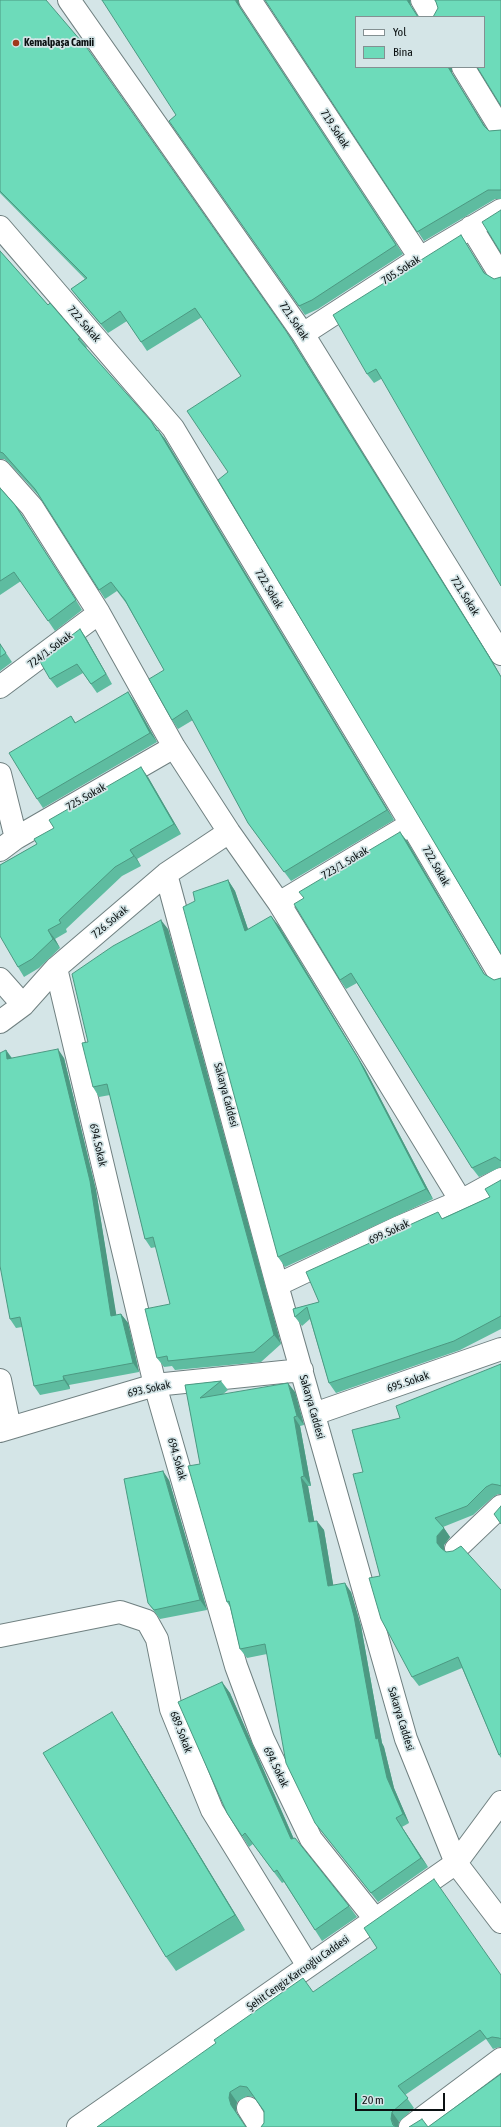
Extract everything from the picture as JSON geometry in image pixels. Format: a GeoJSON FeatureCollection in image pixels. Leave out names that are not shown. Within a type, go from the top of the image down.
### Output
{"type":"FeatureCollection","features":[{"type":"Feature","properties":{"kind":"street","name":"721. Sokak"},"geometry":{"type":"LineString","coordinates":[[69,0],[303,334],[501,654]]}},
{"type":"Feature","properties":{"kind":"street","name":"719. Sokak"},"geometry":{"type":"LineString","coordinates":[[250,0],[420,258]]}},
{"type":"Feature","properties":{"kind":"street"},"geometry":{"type":"LineString","coordinates":[[422,0],[431,16]]}},
{"type":"Feature","properties":{"kind":"street"},"geometry":{"type":"LineString","coordinates":[[464,68],[501,129]]}},
{"type":"Feature","properties":{"kind":"street","name":"705. Sokak"},"geometry":{"type":"LineString","coordinates":[[303,334],[420,258],[501,210]]}},
{"type":"Feature","properties":{"kind":"street"},"geometry":{"type":"LineString","coordinates":[[472,226],[501,276]]}},
{"type":"Feature","properties":{"kind":"street","name":"722. Sokak"},"geometry":{"type":"LineString","coordinates":[[0,227],[173,428],[411,824],[501,977]]}},
{"type":"Feature","properties":{"kind":"street"},"geometry":{"type":"LineString","coordinates":[[0,471],[32,507],[100,613],[174,747],[229,832],[279,903],[461,1201]]}},
{"type":"Feature","properties":{"kind":"street","name":"724/1. Sokak"},"geometry":{"type":"LineString","coordinates":[[0,687],[100,613]]}},
{"type":"Feature","properties":{"kind":"street","name":"725. Sokak"},"geometry":{"type":"LineString","coordinates":[[8,844],[174,747]]}},
{"type":"Feature","properties":{"kind":"street"},"geometry":{"type":"LineString","coordinates":[[0,774],[8,844]]}},
{"type":"Feature","properties":{"kind":"street","name":"723/1. Sokak"},"geometry":{"type":"LineString","coordinates":[[279,903],[411,824]]}},
{"type":"Feature","properties":{"kind":"street","name":"726. Sokak"},"geometry":{"type":"LineString","coordinates":[[0,1022],[23,1005],[56,968],[166,874],[229,832]]}},
{"type":"Feature","properties":{"kind":"street","name":"Sakarya Caddesi"},"geometry":{"type":"LineString","coordinates":[[166,874],[277,1285],[406,1739],[456,1863],[501,1922]]}},
{"type":"Feature","properties":{"kind":"street","name":"694. Sokak"},"geometry":{"type":"LineString","coordinates":[[56,968],[155,1385],[236,1666],[263,1740],[311,1839],[374,1920]]}},
{"type":"Feature","properties":{"kind":"street"},"geometry":{"type":"LineString","coordinates":[[0,979],[23,1005]]}},
{"type":"Feature","properties":{"kind":"street","name":"699. Sokak"},"geometry":{"type":"LineString","coordinates":[[277,1285],[397,1228],[461,1201],[501,1179]]}},
{"type":"Feature","properties":{"kind":"street","name":"695. Sokak"},"geometry":{"type":"LineString","coordinates":[[314,1414],[501,1349]]}},
{"type":"Feature","properties":{"kind":"street","name":"693. Sokak"},"geometry":{"type":"LineString","coordinates":[[5,1429],[155,1385],[302,1370]]}},
{"type":"Feature","properties":{"kind":"street"},"geometry":{"type":"LineString","coordinates":[[0,1380],[5,1429]]}},
{"type":"Feature","properties":{"kind":"street"},"geometry":{"type":"LineString","coordinates":[[456,1549],[501,1506]]}},
{"type":"Feature","properties":{"kind":"street","name":"689. Sokak"},"geometry":{"type":"LineString","coordinates":[[0,1636],[120,1612],[146,1621],[157,1639],[171,1709],[212,1810],[308,1966]]}},
{"type":"Feature","properties":{"kind":"street","name":"Şehit Cengiz Karcıoğlu Caddesi"},"geometry":{"type":"LineString","coordinates":[[78,2127],[456,1863],[501,1802]]}},
{"type":"Feature","properties":{"kind":"street"},"geometry":{"type":"LineString","coordinates":[[410,2127],[501,2059]]}},
{"type":"Feature","properties":{"kind":"street"},"geometry":{"type":"LineString","coordinates":[[248,2108],[260,2127]]}},
{"type":"Feature","properties":{"kind":"building"},"geometry":{"type":"Polygon","coordinates":[[[0,0],[46,0],[87,48],[286,331],[501,677],[501,954],[218,480],[228,472],[187,411],[241,376],[195,308],[141,342],[120,311],[101,324],[71,289],[87,278],[0,191],[0,0]]]}},
{"type":"Feature","properties":{"kind":"building"},"geometry":{"type":"Polygon","coordinates":[[[102,0],[235,0],[396,245],[312,300],[299,306],[169,121],[176,115],[102,0]]]}},
{"type":"Feature","properties":{"kind":"building"},"geometry":{"type":"Polygon","coordinates":[[[265,0],[407,0],[417,16],[355,16],[355,68],[449,68],[484,126],[489,131],[501,130],[501,190],[488,190],[417,232],[265,0]]]}},
{"type":"Feature","properties":{"kind":"building"},"geometry":{"type":"Polygon","coordinates":[[[435,0],[501,0],[501,106],[478,68],[485,68],[485,16],[434,16],[438,8],[435,0]]]}},
{"type":"Feature","properties":{"kind":"building"},"geometry":{"type":"Polygon","coordinates":[[[501,210],[501,253],[482,222],[501,210]]]}},
{"type":"Feature","properties":{"kind":"building"},"geometry":{"type":"Polygon","coordinates":[[[461,235],[484,273],[494,279],[501,277],[501,586],[376,369],[367,374],[333,315],[461,235]]]}},
{"type":"Feature","properties":{"kind":"building"},"geometry":{"type":"Polygon","coordinates":[[[0,251],[48,305],[50,303],[80,338],[78,339],[151,421],[157,431],[158,430],[387,810],[284,872],[248,823],[187,710],[172,720],[149,679],[164,670],[125,600],[111,582],[99,590],[35,489],[3,453],[0,452],[0,251]]]}},
{"type":"Feature","properties":{"kind":"building"},"geometry":{"type":"Polygon","coordinates":[[[0,488],[15,505],[76,600],[48,621],[14,572],[0,581],[0,488]]]}},
{"type":"Feature","properties":{"kind":"building"},"geometry":{"type":"Polygon","coordinates":[[[80,629],[106,674],[91,684],[77,664],[50,679],[39,660],[80,629]]]}},
{"type":"Feature","properties":{"kind":"building"},"geometry":{"type":"Polygon","coordinates":[[[0,644],[6,653],[0,657],[0,644]]]}},
{"type":"Feature","properties":{"kind":"building"},"geometry":{"type":"Polygon","coordinates":[[[128,692],[150,733],[37,799],[9,753],[71,716],[75,723],[128,692]]]}},
{"type":"Feature","properties":{"kind":"building"},"geometry":{"type":"Polygon","coordinates":[[[141,767],[174,824],[130,850],[134,856],[115,867],[59,920],[61,923],[48,930],[53,939],[32,959],[18,967],[0,936],[0,865],[37,844],[34,839],[54,828],[49,820],[141,767]]]}},
{"type":"Feature","properties":{"kind":"building"},"geometry":{"type":"Polygon","coordinates":[[[400,832],[484,974],[494,980],[501,978],[501,1161],[495,1157],[472,1168],[351,973],[340,980],[294,904],[304,898],[299,892],[400,832]]]}},
{"type":"Feature","properties":{"kind":"building"},"geometry":{"type":"Polygon","coordinates":[[[228,880],[245,931],[271,916],[358,1058],[426,1189],[278,1257],[183,907],[195,901],[193,892],[228,880]]]}},
{"type":"Feature","properties":{"kind":"building"},"geometry":{"type":"Polygon","coordinates":[[[161,920],[274,1335],[254,1352],[168,1361],[167,1356],[157,1358],[145,1309],[170,1304],[153,1237],[145,1239],[107,1084],[93,1087],[82,1043],[88,1042],[72,974],[113,946],[161,920]]]}},
{"type":"Feature","properties":{"kind":"building"},"geometry":{"type":"Polygon","coordinates":[[[58,1049],[90,1181],[111,1316],[121,1314],[133,1363],[63,1376],[64,1380],[34,1386],[20,1317],[10,1319],[0,1266],[0,1053],[6,1050],[7,1059],[58,1049]]]}},
{"type":"Feature","properties":{"kind":"building"},"geometry":{"type":"Polygon","coordinates":[[[501,1180],[501,1316],[454,1341],[329,1383],[307,1307],[295,1317],[293,1309],[319,1302],[306,1272],[438,1212],[442,1219],[490,1197],[485,1189],[501,1180]]]}},
{"type":"Feature","properties":{"kind":"building"},"geometry":{"type":"Polygon","coordinates":[[[501,1364],[501,1486],[492,1484],[486,1487],[467,1506],[435,1518],[444,1528],[437,1536],[437,1543],[441,1548],[446,1552],[453,1551],[461,1546],[501,1590],[501,1753],[499,1755],[458,1657],[412,1677],[381,1619],[369,1578],[380,1576],[353,1474],[363,1472],[352,1430],[400,1418],[396,1406],[501,1364]]]}},
{"type":"Feature","properties":{"kind":"building"},"geometry":{"type":"Polygon","coordinates":[[[221,1381],[200,1398],[288,1383],[297,1416],[294,1417],[304,1476],[301,1477],[309,1522],[317,1521],[328,1586],[345,1583],[354,1616],[376,1739],[378,1738],[387,1778],[403,1814],[396,1818],[421,1858],[371,1893],[315,1823],[286,1763],[265,1644],[240,1649],[229,1601],[227,1602],[188,1466],[200,1464],[185,1385],[221,1381]]]}},
{"type":"Feature","properties":{"kind":"building"},"geometry":{"type":"Polygon","coordinates":[[[163,1471],[200,1600],[154,1610],[148,1603],[124,1479],[163,1471]]]}},
{"type":"Feature","properties":{"kind":"building"},"geometry":{"type":"Polygon","coordinates":[[[501,1506],[501,1524],[494,1514],[501,1506]]]}},
{"type":"Feature","properties":{"kind":"building"},"geometry":{"type":"Polygon","coordinates":[[[222,1682],[291,1839],[295,1838],[349,1906],[315,1930],[277,1870],[274,1872],[245,1833],[242,1836],[227,1813],[178,1702],[222,1682]]]}},
{"type":"Feature","properties":{"kind":"building"},"geometry":{"type":"Polygon","coordinates":[[[112,1712],[235,1915],[166,1957],[43,1753],[112,1712]]]}},
{"type":"Feature","properties":{"kind":"building"},"geometry":{"type":"Polygon","coordinates":[[[434,1879],[501,1975],[501,2039],[492,2037],[487,2039],[480,2030],[398,2086],[408,2098],[392,2112],[391,2119],[393,2125],[396,2127],[261,2127],[264,2123],[264,2111],[247,2087],[240,2086],[230,2092],[229,2098],[231,2105],[246,2127],[97,2127],[216,2043],[214,2040],[303,1978],[313,1992],[377,1948],[364,1928],[434,1879]]]}},
{"type":"Feature","properties":{"kind":"building"},"geometry":{"type":"Polygon","coordinates":[[[501,2074],[501,2127],[428,2127],[501,2074]]]}},
{"type":"Feature","properties":{"kind":"building"},"geometry":{"type":"Polygon","coordinates":[[[422,2119],[428,2127],[409,2127],[422,2119]]]}},
{"type":"Feature","properties":{"kind":"place","name":"Kemalpaşa Camii"},"geometry":{"type":"Point","coordinates":[16,43]}}]}
